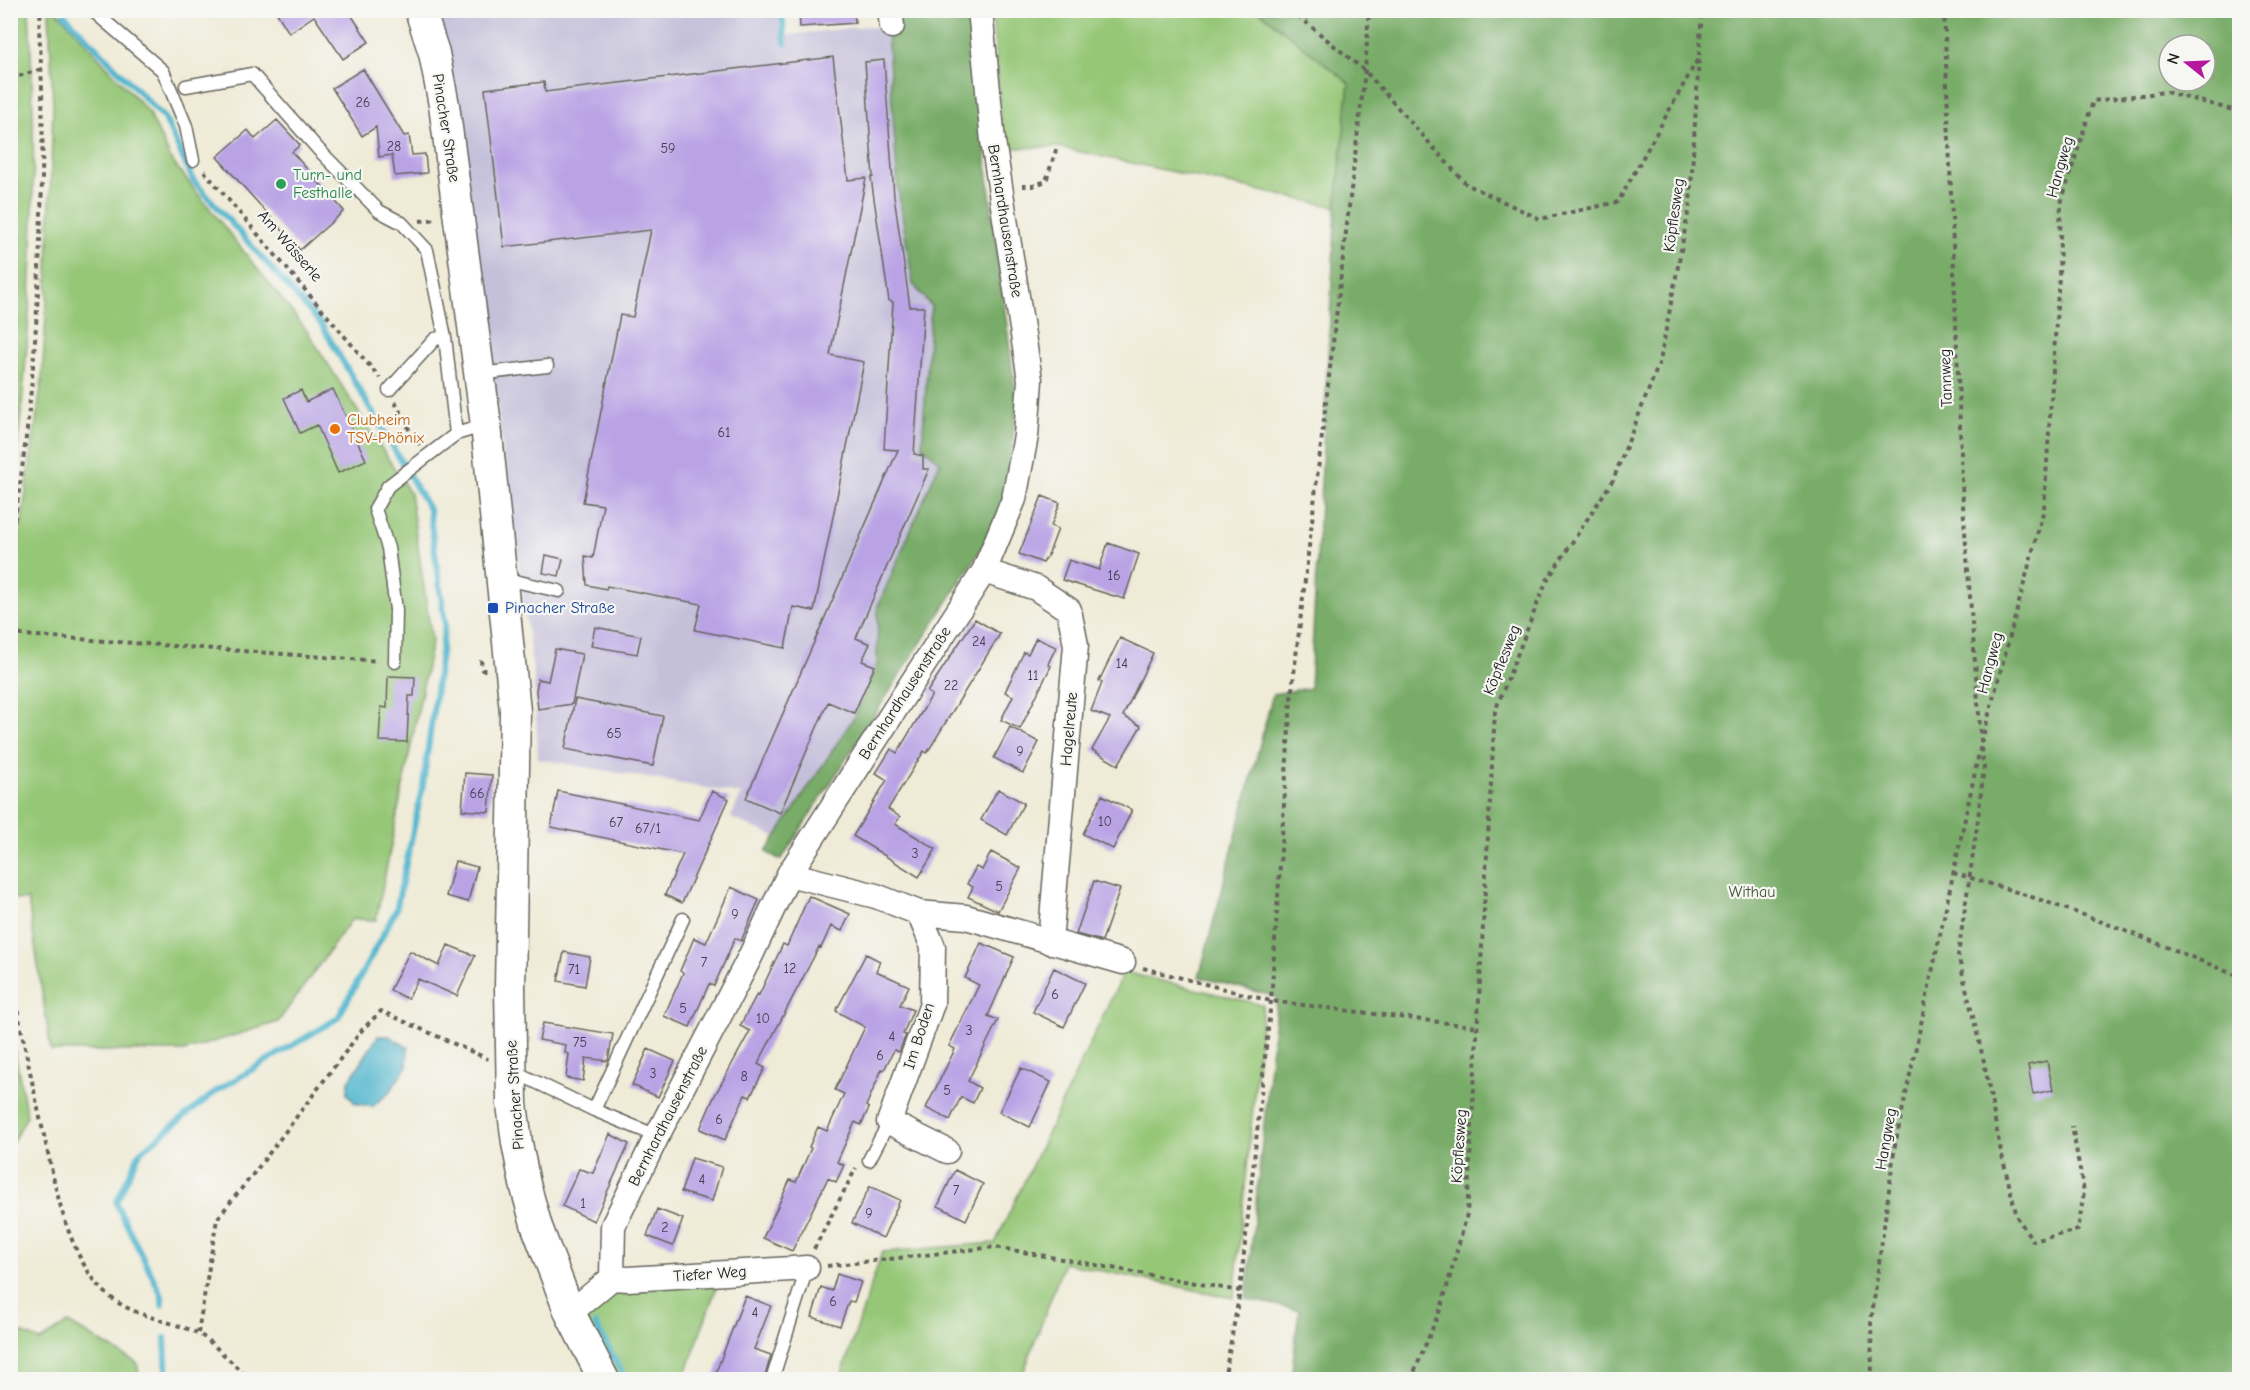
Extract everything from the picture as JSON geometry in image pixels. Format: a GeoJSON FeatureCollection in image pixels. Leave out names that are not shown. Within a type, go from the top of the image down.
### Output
{"type":"FeatureCollection","features":[{"type":"Feature","properties":{"kind":"street","name":"Pinacher Straße"},"geometry":{"type":"LineString","coordinates":[[420,10],[434,53],[444,105],[486,425],[488,505],[502,584],[515,711],[510,988],[511,1070],[517,1143],[537,1227],[570,1313],[604,1380]]}},
{"type":"Feature","properties":{"kind":"street","name":"Bernhardhausenstraße"},"geometry":{"type":"LineString","coordinates":[[612,1278],[613,1226],[751,955],[789,874],[984,571],[1014,500],[1026,436],[1030,380],[993,141],[980,10]]}},
{"type":"Feature","properties":{"kind":"street","name":"Hagelreute"},"geometry":{"type":"LineString","coordinates":[[984,571],[1036,588],[1069,610],[1076,645],[1050,942]]}},
{"type":"Feature","properties":{"kind":"street"},"geometry":{"type":"LineString","coordinates":[[789,874],[876,896],[919,913],[966,917],[1123,962]]}},
{"type":"Feature","properties":{"kind":"street","name":"Im Boden"},"geometry":{"type":"LineString","coordinates":[[888,1122],[932,1004],[933,947],[919,913]]}},
{"type":"Feature","properties":{"kind":"street"},"geometry":{"type":"LineString","coordinates":[[888,1122],[947,1151]]}},
{"type":"Feature","properties":{"kind":"street","name":"Tiefer Weg"},"geometry":{"type":"LineString","coordinates":[[612,1278],[628,1280],[807,1268]]}},
{"type":"Feature","properties":{"kind":"street"},"geometry":{"type":"LineString","coordinates":[[570,1313],[612,1278]]}},
{"type":"Feature","properties":{"kind":"lane"},"geometry":{"type":"LineString","coordinates":[[92,10],[164,72],[186,126],[193,159]]}},
{"type":"Feature","properties":{"kind":"lane"},"geometry":{"type":"LineString","coordinates":[[186,86],[252,74],[318,149],[379,211],[402,223],[427,250],[445,337],[456,434]]}},
{"type":"Feature","properties":{"kind":"lane"},"geometry":{"type":"LineString","coordinates":[[389,390],[435,339],[445,337]]}},
{"type":"Feature","properties":{"kind":"lane"},"geometry":{"type":"LineString","coordinates":[[479,374],[547,366]]}},
{"type":"Feature","properties":{"kind":"lane"},"geometry":{"type":"LineString","coordinates":[[395,662],[398,575],[375,509],[388,486],[456,434],[486,425]]}},
{"type":"Feature","properties":{"kind":"lane"},"geometry":{"type":"LineString","coordinates":[[502,584],[519,582],[560,591]]}},
{"type":"Feature","properties":{"kind":"lane"},"geometry":{"type":"LineString","coordinates":[[594,1110],[683,919]]}},
{"type":"Feature","properties":{"kind":"lane"},"geometry":{"type":"LineString","coordinates":[[511,1070],[594,1110],[657,1136]]}},
{"type":"Feature","properties":{"kind":"lane","name":"Im Boden"},"geometry":{"type":"LineString","coordinates":[[869,1160],[888,1122]]}},
{"type":"Feature","properties":{"kind":"lane"},"geometry":{"type":"LineString","coordinates":[[772,1380],[807,1268]]}},
{"type":"Feature","properties":{"kind":"path"},"geometry":{"type":"LineString","coordinates":[[10,547],[34,378],[44,146],[39,29],[41,10]]}},
{"type":"Feature","properties":{"kind":"path"},"geometry":{"type":"LineString","coordinates":[[1290,10],[1365,71],[1466,184],[1540,219],[1618,202],[1700,55]]}},
{"type":"Feature","properties":{"kind":"path"},"geometry":{"type":"LineString","coordinates":[[1224,1380],[1240,1292],[1271,1001],[1291,699],[1365,71],[1369,10]]}},
{"type":"Feature","properties":{"kind":"path","name":"Köpflesweg"},"geometry":{"type":"LineString","coordinates":[[1411,1380],[1442,1305],[1467,1214],[1495,711],[1546,582],[1614,480],[1660,362],[1690,203],[1702,10]]}},
{"type":"Feature","properties":{"kind":"path","name":"Tannweg"},"geometry":{"type":"LineString","coordinates":[[1944,10],[1963,505],[1984,767],[1958,955],[1985,1066],[1999,1143],[2016,1216],[2033,1241],[2078,1230],[2084,1192],[2072,1126]]}},
{"type":"Feature","properties":{"kind":"path"},"geometry":{"type":"LineString","coordinates":[[19,76],[42,69]]}},
{"type":"Feature","properties":{"kind":"path","name":"Hangweg"},"geometry":{"type":"LineString","coordinates":[[1872,1380],[1871,1322],[1895,1145],[1981,744],[2044,509],[2059,276],[2061,203],[2093,100],[2166,92],[2240,112]]}},
{"type":"Feature","properties":{"kind":"path"},"geometry":{"type":"LineString","coordinates":[[1033,186],[1046,181],[1057,147]]}},
{"type":"Feature","properties":{"kind":"path","name":"Am Wässerle"},"geometry":{"type":"LineString","coordinates":[[193,159],[362,354],[389,390],[413,437],[429,455]]}},
{"type":"Feature","properties":{"kind":"path"},"geometry":{"type":"LineString","coordinates":[[402,223],[459,216]]}},
{"type":"Feature","properties":{"kind":"path"},"geometry":{"type":"LineString","coordinates":[[10,634],[395,662]]}},
{"type":"Feature","properties":{"kind":"path"},"geometry":{"type":"LineString","coordinates":[[1953,873],[2022,893],[2240,977]]}},
{"type":"Feature","properties":{"kind":"path"},"geometry":{"type":"LineString","coordinates":[[1123,962],[1271,1001],[1479,1027]]}},
{"type":"Feature","properties":{"kind":"path"},"geometry":{"type":"LineString","coordinates":[[10,975],[62,1212],[80,1257],[108,1294],[141,1315],[198,1333],[250,1380]]}},
{"type":"Feature","properties":{"kind":"path"},"geometry":{"type":"LineString","coordinates":[[198,1333],[217,1219],[362,1030],[381,1011],[511,1070]]}},
{"type":"Feature","properties":{"kind":"path"},"geometry":{"type":"LineString","coordinates":[[869,1160],[855,1168],[813,1251],[807,1268],[995,1247],[1240,1292]]}},
{"type":"Feature","properties":{"kind":"shaded area"},"geometry":{"type":"Polygon","coordinates":[[[781,10],[782,36],[866,26],[887,31],[898,189],[913,284],[931,306],[922,446],[940,462],[878,606],[877,665],[855,716],[776,837],[731,818],[741,794],[538,759],[534,679],[464,162],[434,11],[781,10]]]}},
{"type":"Feature","properties":{"kind":"green space"},"geometry":{"type":"Polygon","coordinates":[[[29,10],[33,131],[32,253],[25,374],[11,494],[10,11],[29,10]]]}},
{"type":"Feature","properties":{"kind":"green space"},"geometry":{"type":"Polygon","coordinates":[[[49,11],[57,11],[149,113],[172,161],[307,331],[410,493],[432,641],[376,920],[352,919],[278,1022],[184,1051],[51,1051],[28,900],[11,899],[10,603],[42,380],[53,106],[49,11]]]}},
{"type":"Feature","properties":{"kind":"green space"},"geometry":{"type":"Polygon","coordinates":[[[897,11],[972,11],[987,169],[1017,405],[1005,502],[982,548],[781,860],[766,852],[855,716],[877,665],[878,606],[940,462],[922,446],[931,306],[913,284],[898,189],[887,31],[897,11]]]}},
{"type":"Feature","properties":{"kind":"green space"},"geometry":{"type":"Polygon","coordinates":[[[992,11],[1259,11],[1349,83],[1336,207],[1057,147],[1003,148],[992,11]]]}},
{"type":"Feature","properties":{"kind":"green space","name":"Withau"},"geometry":{"type":"Polygon","coordinates":[[[1259,11],[2239,11],[2239,1379],[1291,1379],[1299,1310],[1246,1299],[1277,997],[1199,977],[1273,694],[1310,688],[1336,207],[1349,83],[1259,11]]]}},
{"type":"Feature","properties":{"kind":"green space"},"geometry":{"type":"Polygon","coordinates":[[[1124,972],[1263,1005],[1234,1298],[1064,1263],[1021,1379],[840,1380],[882,1252],[995,1243],[1124,972]]]}},
{"type":"Feature","properties":{"kind":"green space"},"geometry":{"type":"Polygon","coordinates":[[[10,1027],[27,1116],[11,1145],[10,1145],[10,1027]]]}},
{"type":"Feature","properties":{"kind":"green space"},"geometry":{"type":"Polygon","coordinates":[[[718,1283],[684,1379],[617,1379],[586,1322],[589,1307],[619,1286],[718,1283]]]}},
{"type":"Feature","properties":{"kind":"green space"},"geometry":{"type":"Polygon","coordinates":[[[68,1323],[137,1363],[140,1379],[11,1379],[11,1328],[40,1341],[68,1323]]]}},
{"type":"Feature","properties":{"kind":"water"},"geometry":{"type":"Polygon","coordinates":[[[378,1036],[389,1036],[408,1047],[407,1066],[389,1093],[372,1107],[355,1103],[347,1094],[349,1081],[378,1036]]]}},
{"type":"Feature","properties":{"kind":"building"},"geometry":{"type":"Polygon","coordinates":[[[275,10],[348,10],[369,42],[343,59],[314,16],[289,33],[275,10]]]}},
{"type":"Feature","properties":{"kind":"building"},"geometry":{"type":"Polygon","coordinates":[[[799,10],[854,10],[855,23],[800,27],[799,10]]]}},
{"type":"Feature","properties":{"kind":"building"},"geometry":{"type":"Polygon","coordinates":[[[833,57],[848,180],[866,178],[830,355],[864,362],[814,611],[793,607],[785,648],[695,630],[701,604],[607,586],[606,589],[587,585],[585,556],[593,558],[603,505],[583,502],[620,315],[633,317],[651,230],[504,247],[485,89],[544,82],[545,92],[833,57]]]}},
{"type":"Feature","properties":{"kind":"building"},"geometry":{"type":"Polygon","coordinates":[[[884,60],[894,196],[910,307],[924,307],[914,454],[923,456],[923,469],[929,469],[856,638],[870,644],[862,661],[875,666],[854,713],[828,702],[780,813],[746,798],[898,450],[884,449],[893,302],[889,301],[871,178],[873,177],[865,62],[884,60]]]}},
{"type":"Feature","properties":{"kind":"building"},"geometry":{"type":"Polygon","coordinates":[[[363,69],[404,136],[409,135],[412,155],[425,154],[427,173],[395,176],[392,155],[379,157],[376,127],[362,136],[332,88],[363,69]]]}},
{"type":"Feature","properties":{"kind":"building","name":"Turn- und Festhalle"},"geometry":{"type":"Polygon","coordinates":[[[277,120],[300,145],[292,152],[344,211],[300,250],[217,157],[248,130],[255,139],[277,120]]]}},
{"type":"Feature","properties":{"kind":"building","name":"Clubheim TSV-Phönix"},"geometry":{"type":"Polygon","coordinates":[[[333,389],[366,460],[338,473],[317,425],[300,433],[284,398],[301,390],[306,402],[333,389]]]}},
{"type":"Feature","properties":{"kind":"building"},"geometry":{"type":"Polygon","coordinates":[[[1042,496],[1060,503],[1051,526],[1058,529],[1043,563],[1019,554],[1042,496]]]}},
{"type":"Feature","properties":{"kind":"building"},"geometry":{"type":"Polygon","coordinates":[[[1108,543],[1139,554],[1124,599],[1062,580],[1069,560],[1099,570],[1108,543]]]}},
{"type":"Feature","properties":{"kind":"building"},"geometry":{"type":"Polygon","coordinates":[[[546,555],[563,559],[559,576],[543,573],[546,555]]]}},
{"type":"Feature","properties":{"kind":"building"},"geometry":{"type":"Polygon","coordinates":[[[975,619],[1000,634],[927,753],[924,751],[888,809],[900,817],[895,824],[936,849],[919,877],[853,836],[887,780],[876,773],[891,749],[897,753],[932,695],[927,692],[975,619]]]}},
{"type":"Feature","properties":{"kind":"building"},"geometry":{"type":"Polygon","coordinates":[[[595,627],[641,636],[637,654],[591,646],[595,627]]]}},
{"type":"Feature","properties":{"kind":"building"},"geometry":{"type":"Polygon","coordinates":[[[1036,638],[1056,647],[1048,664],[1051,666],[1020,729],[1001,720],[1013,696],[1005,692],[1024,652],[1028,654],[1036,638]]]}},
{"type":"Feature","properties":{"kind":"building"},"geometry":{"type":"Polygon","coordinates":[[[1120,638],[1153,653],[1123,716],[1141,726],[1118,765],[1092,750],[1110,718],[1091,711],[1102,683],[1099,681],[1120,638]]]}},
{"type":"Feature","properties":{"kind":"building"},"geometry":{"type":"Polygon","coordinates":[[[555,649],[582,654],[572,704],[538,709],[536,691],[538,679],[548,681],[555,649]]]}},
{"type":"Feature","properties":{"kind":"building"},"geometry":{"type":"Polygon","coordinates":[[[388,676],[415,677],[414,696],[409,696],[407,742],[379,741],[381,707],[387,708],[388,676]]]}},
{"type":"Feature","properties":{"kind":"building"},"geometry":{"type":"Polygon","coordinates":[[[575,699],[663,716],[653,766],[565,749],[575,699]]]}},
{"type":"Feature","properties":{"kind":"building"},"geometry":{"type":"Polygon","coordinates":[[[1010,727],[1039,742],[1023,773],[994,758],[1010,727]]]}},
{"type":"Feature","properties":{"kind":"building"},"geometry":{"type":"Polygon","coordinates":[[[465,773],[492,775],[489,812],[462,810],[465,773]]]}},
{"type":"Feature","properties":{"kind":"building"},"geometry":{"type":"Polygon","coordinates":[[[998,789],[1024,803],[1007,835],[981,820],[998,789]]]}},
{"type":"Feature","properties":{"kind":"building"},"geometry":{"type":"Polygon","coordinates":[[[558,791],[699,820],[712,791],[729,799],[682,903],[665,895],[683,854],[551,827],[558,791]]]}},
{"type":"Feature","properties":{"kind":"building"},"geometry":{"type":"Polygon","coordinates":[[[1102,795],[1132,810],[1113,849],[1083,834],[1102,795]]]}},
{"type":"Feature","properties":{"kind":"building"},"geometry":{"type":"Polygon","coordinates":[[[991,852],[1021,868],[998,911],[968,897],[973,887],[967,884],[976,867],[982,870],[991,852]]]}},
{"type":"Feature","properties":{"kind":"building"},"geometry":{"type":"Polygon","coordinates":[[[455,861],[477,867],[468,902],[446,896],[455,861]]]}},
{"type":"Feature","properties":{"kind":"building"},"geometry":{"type":"Polygon","coordinates":[[[1094,881],[1120,889],[1102,941],[1076,934],[1094,881]]]}},
{"type":"Feature","properties":{"kind":"building"},"geometry":{"type":"Polygon","coordinates":[[[731,887],[759,900],[741,941],[735,938],[714,986],[709,984],[690,1027],[664,1016],[683,973],[680,971],[694,938],[706,943],[731,887]]]}},
{"type":"Feature","properties":{"kind":"building"},"geometry":{"type":"Polygon","coordinates":[[[809,896],[850,914],[842,931],[831,926],[821,948],[819,947],[758,1064],[765,1068],[750,1097],[745,1095],[725,1140],[700,1129],[714,1097],[750,1031],[740,1026],[757,994],[759,995],[783,944],[787,946],[809,896]]]}},
{"type":"Feature","properties":{"kind":"building"},"geometry":{"type":"Polygon","coordinates":[[[981,943],[1014,957],[988,1016],[998,1020],[968,1081],[980,1088],[973,1103],[961,1097],[950,1120],[926,1108],[955,1049],[949,1046],[979,985],[965,978],[981,943]]]}},
{"type":"Feature","properties":{"kind":"building"},"geometry":{"type":"Polygon","coordinates":[[[448,945],[475,956],[457,996],[418,979],[408,999],[390,990],[410,951],[439,966],[448,945]]]}},
{"type":"Feature","properties":{"kind":"building"},"geometry":{"type":"Polygon","coordinates":[[[564,952],[590,957],[585,986],[558,981],[564,952]]]}},
{"type":"Feature","properties":{"kind":"building"},"geometry":{"type":"Polygon","coordinates":[[[866,954],[880,961],[876,971],[909,986],[900,1005],[913,1010],[903,1034],[906,1035],[899,1052],[894,1050],[884,1070],[882,1069],[866,1106],[869,1108],[861,1125],[855,1122],[837,1162],[844,1165],[836,1182],[828,1178],[792,1251],[763,1238],[790,1180],[796,1182],[818,1127],[827,1131],[844,1094],[835,1090],[865,1027],[836,1011],[866,954]]]}},
{"type":"Feature","properties":{"kind":"building"},"geometry":{"type":"Polygon","coordinates":[[[1054,968],[1085,983],[1064,1027],[1033,1012],[1054,968]]]}},
{"type":"Feature","properties":{"kind":"building"},"geometry":{"type":"Polygon","coordinates":[[[543,1023],[613,1034],[608,1061],[586,1058],[583,1081],[566,1078],[569,1054],[565,1053],[566,1045],[539,1040],[543,1023]]]}},
{"type":"Feature","properties":{"kind":"building"},"geometry":{"type":"Polygon","coordinates":[[[648,1049],[675,1061],[658,1097],[632,1085],[648,1049]]]}},
{"type":"Feature","properties":{"kind":"building"},"geometry":{"type":"Polygon","coordinates":[[[2047,1061],[2053,1090],[2033,1094],[2028,1065],[2047,1061]]]}},
{"type":"Feature","properties":{"kind":"building"},"geometry":{"type":"Polygon","coordinates":[[[1021,1068],[1051,1082],[1030,1127],[999,1112],[1021,1068]]]}},
{"type":"Feature","properties":{"kind":"building"},"geometry":{"type":"Polygon","coordinates":[[[610,1134],[629,1144],[594,1221],[562,1206],[579,1169],[593,1173],[610,1134]]]}},
{"type":"Feature","properties":{"kind":"building"},"geometry":{"type":"Polygon","coordinates":[[[692,1158],[722,1167],[712,1201],[681,1192],[692,1158]]]}},
{"type":"Feature","properties":{"kind":"building"},"geometry":{"type":"Polygon","coordinates":[[[955,1170],[983,1184],[966,1220],[938,1206],[955,1170]]]}},
{"type":"Feature","properties":{"kind":"building"},"geometry":{"type":"Polygon","coordinates":[[[870,1186],[900,1200],[883,1238],[852,1223],[870,1186]]]}},
{"type":"Feature","properties":{"kind":"building"},"geometry":{"type":"Polygon","coordinates":[[[657,1209],[683,1219],[673,1246],[647,1236],[657,1209]]]}},
{"type":"Feature","properties":{"kind":"building"},"geometry":{"type":"Polygon","coordinates":[[[837,1274],[861,1282],[854,1302],[849,1301],[840,1326],[812,1317],[821,1287],[832,1291],[837,1274]]]}},
{"type":"Feature","properties":{"kind":"building"},"geometry":{"type":"Polygon","coordinates":[[[745,1296],[771,1306],[754,1349],[771,1355],[764,1380],[713,1380],[745,1296]]]}},
{"type":"Feature","properties":{"kind":"waterway"},"geometry":{"type":"LineString","coordinates":[[782,10],[785,44]]}},
{"type":"Feature","properties":{"kind":"waterway"},"geometry":{"type":"LineString","coordinates":[[64,14],[165,119],[193,180],[321,324],[429,509],[445,624],[423,785],[396,910],[338,1018],[218,1090],[140,1152],[116,1203],[162,1296],[162,1305]]}},
{"type":"Feature","properties":{"kind":"waterway"},"geometry":{"type":"LineString","coordinates":[[595,1324],[626,1380]]}},
{"type":"Feature","properties":{"kind":"waterway"},"geometry":{"type":"LineString","coordinates":[[165,1338],[167,1380]]}},
{"type":"Feature","properties":{"kind":"place","name":"Turn- und Festhalle"},"geometry":{"type":"Point","coordinates":[281,184]}},
{"type":"Feature","properties":{"kind":"place","name":"Clubheim TSV-Phönix"},"geometry":{"type":"Point","coordinates":[335,429]}},
{"type":"Feature","properties":{"kind":"place","name":"Pinacher Straße"},"geometry":{"type":"Point","coordinates":[493,608]}}]}
